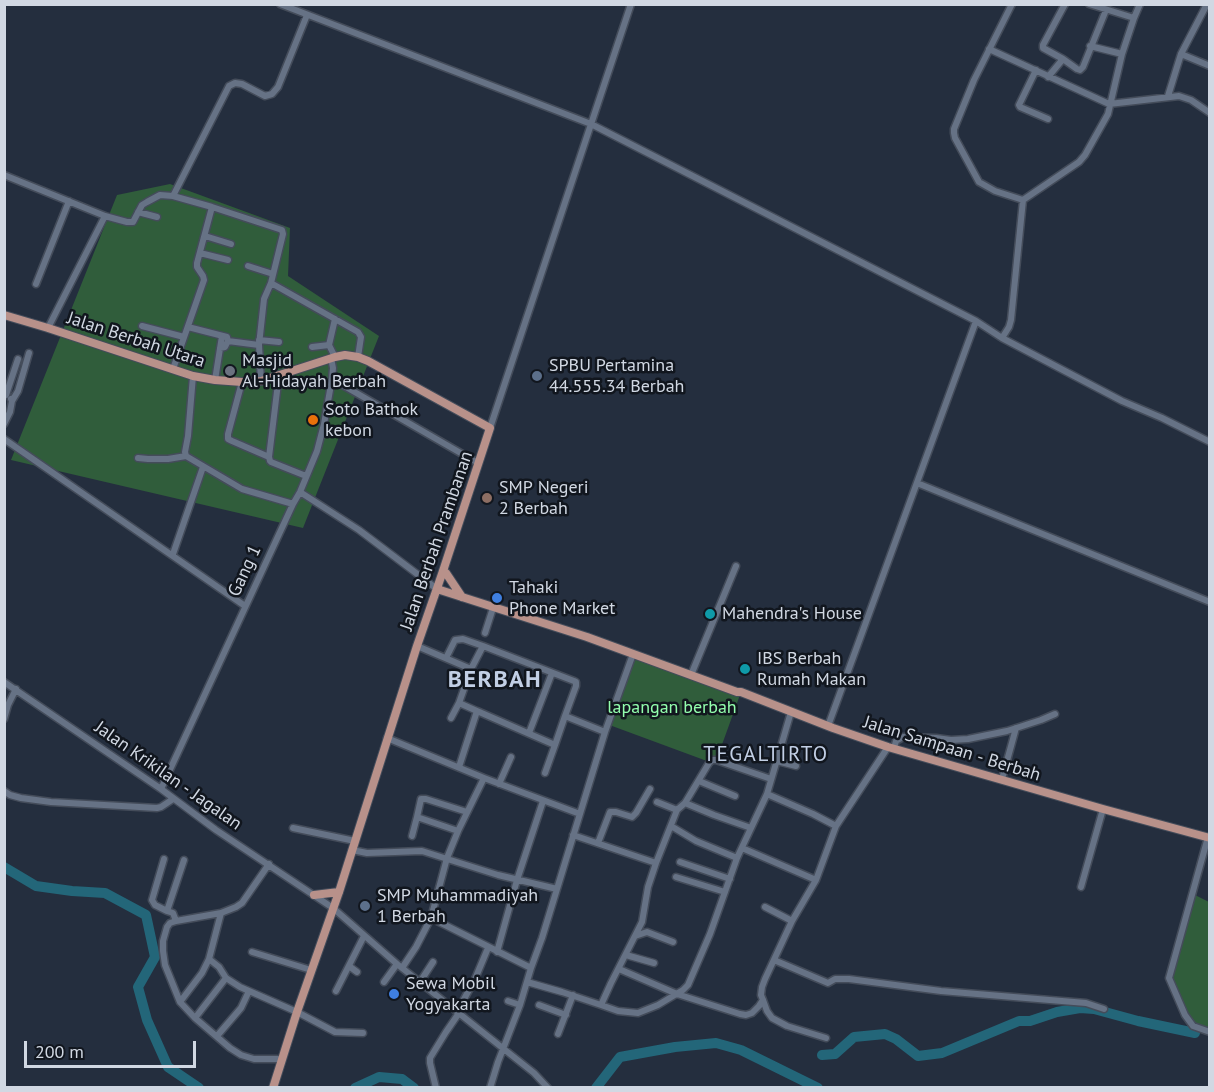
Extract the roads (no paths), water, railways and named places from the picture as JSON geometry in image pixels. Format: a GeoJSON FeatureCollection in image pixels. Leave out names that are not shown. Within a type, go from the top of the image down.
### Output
{"type":"FeatureCollection","features":[{"type":"Feature","properties":{"kind":"main road","name":"Jalan Berbah Utara"},"geometry":{"type":"LineString","coordinates":[[4,315],[193,376],[215,380],[261,381],[333,358],[358,357],[490,428]]}},
{"type":"Feature","properties":{"kind":"main road","name":"Jalan Berbah Prambanan"},"geometry":{"type":"LineString","coordinates":[[273,1088],[490,428]]}},
{"type":"Feature","properties":{"kind":"main road"},"geometry":{"type":"LineString","coordinates":[[443,571],[463,598]]}},
{"type":"Feature","properties":{"kind":"main road","name":"Jalan Sampaan - Berbah"},"geometry":{"type":"LineString","coordinates":[[437,589],[559,627],[891,747],[1103,809],[1209,837]]}},
{"type":"Feature","properties":{"kind":"main road"},"geometry":{"type":"LineString","coordinates":[[314,895],[339,892]]}},
{"type":"Feature","properties":{"kind":"street"},"geometry":{"type":"LineString","coordinates":[[280,4],[591,124],[976,321],[1002,338],[1122,400],[1209,442]]}},
{"type":"Feature","properties":{"kind":"street","name":"Jalan Berbah Prambanan"},"geometry":{"type":"LineString","coordinates":[[490,428],[631,4]]}},
{"type":"Feature","properties":{"kind":"street"},"geometry":{"type":"LineString","coordinates":[[1012,4],[974,80],[954,129],[955,138],[979,182],[994,191],[1023,200]]}},
{"type":"Feature","properties":{"kind":"street"},"geometry":{"type":"LineString","coordinates":[[1065,4],[1043,48],[1080,70],[1106,10]]}},
{"type":"Feature","properties":{"kind":"street"},"geometry":{"type":"LineString","coordinates":[[1089,4],[1134,18]]}},
{"type":"Feature","properties":{"kind":"street"},"geometry":{"type":"LineString","coordinates":[[1002,338],[1009,327],[1023,200],[1079,162],[1103,124],[1122,54],[1140,4]]}},
{"type":"Feature","properties":{"kind":"street"},"geometry":{"type":"LineString","coordinates":[[1168,96],[1181,54],[1207,4]]}},
{"type":"Feature","properties":{"kind":"street"},"geometry":{"type":"LineString","coordinates":[[173,196],[229,86],[235,83],[242,84],[265,96],[272,94],[278,87],[308,15]]}},
{"type":"Feature","properties":{"kind":"street"},"geometry":{"type":"LineString","coordinates":[[1090,46],[1122,54]]}},
{"type":"Feature","properties":{"kind":"street"},"geometry":{"type":"LineString","coordinates":[[989,49],[1109,104],[1168,96],[1186,98],[1208,112],[1209,103]]}},
{"type":"Feature","properties":{"kind":"street"},"geometry":{"type":"LineString","coordinates":[[1181,54],[1209,66]]}},
{"type":"Feature","properties":{"kind":"street"},"geometry":{"type":"LineString","coordinates":[[1048,77],[1063,59]]}},
{"type":"Feature","properties":{"kind":"street"},"geometry":{"type":"LineString","coordinates":[[1036,70],[1019,105],[1048,119]]}},
{"type":"Feature","properties":{"kind":"street"},"geometry":{"type":"LineString","coordinates":[[4,175],[105,216],[131,222],[142,205],[160,195],[173,196],[212,207],[283,231],[271,283],[264,299],[259,343],[261,381]]}},
{"type":"Feature","properties":{"kind":"street"},"geometry":{"type":"LineString","coordinates":[[36,284],[69,201]]}},
{"type":"Feature","properties":{"kind":"street"},"geometry":{"type":"LineString","coordinates":[[173,369],[204,280],[197,263],[212,207]]}},
{"type":"Feature","properties":{"kind":"street"},"geometry":{"type":"LineString","coordinates":[[138,212],[157,217]]}},
{"type":"Feature","properties":{"kind":"street"},"geometry":{"type":"LineString","coordinates":[[48,328],[105,216]]}},
{"type":"Feature","properties":{"kind":"street"},"geometry":{"type":"LineString","coordinates":[[205,236],[231,244]]}},
{"type":"Feature","properties":{"kind":"street"},"geometry":{"type":"LineString","coordinates":[[200,253],[228,260]]}},
{"type":"Feature","properties":{"kind":"street"},"geometry":{"type":"LineString","coordinates":[[248,266],[273,274]]}},
{"type":"Feature","properties":{"kind":"street"},"geometry":{"type":"LineString","coordinates":[[271,283],[358,332],[361,337],[358,357]]}},
{"type":"Feature","properties":{"kind":"street"},"geometry":{"type":"LineString","coordinates":[[333,358],[329,345],[335,319]]}},
{"type":"Feature","properties":{"kind":"street"},"geometry":{"type":"LineString","coordinates":[[828,726],[976,321]]}},
{"type":"Feature","properties":{"kind":"street"},"geometry":{"type":"LineString","coordinates":[[142,326],[184,337]]}},
{"type":"Feature","properties":{"kind":"street"},"geometry":{"type":"LineString","coordinates":[[188,327],[226,337],[228,341],[279,342]]}},
{"type":"Feature","properties":{"kind":"street"},"geometry":{"type":"LineString","coordinates":[[215,380],[222,336]]}},
{"type":"Feature","properties":{"kind":"street"},"geometry":{"type":"LineString","coordinates":[[220,348],[225,347],[228,341]]}},
{"type":"Feature","properties":{"kind":"street"},"geometry":{"type":"LineString","coordinates":[[312,347],[329,345]]}},
{"type":"Feature","properties":{"kind":"street"},"geometry":{"type":"LineString","coordinates":[[4,424],[12,401],[17,394],[29,353]]}},
{"type":"Feature","properties":{"kind":"street","name":"Gang 1"},"geometry":{"type":"LineString","coordinates":[[161,789],[300,492],[324,424],[332,379],[333,358]]}},
{"type":"Feature","properties":{"kind":"street"},"geometry":{"type":"LineString","coordinates":[[12,401],[5,395],[18,359]]}},
{"type":"Feature","properties":{"kind":"street"},"geometry":{"type":"LineString","coordinates":[[279,375],[269,459],[306,476]]}},
{"type":"Feature","properties":{"kind":"street"},"geometry":{"type":"LineString","coordinates":[[186,456],[193,376]]}},
{"type":"Feature","properties":{"kind":"street"},"geometry":{"type":"LineString","coordinates":[[332,379],[478,464]]}},
{"type":"Feature","properties":{"kind":"street"},"geometry":{"type":"LineString","coordinates":[[242,382],[228,438],[269,456]]}},
{"type":"Feature","properties":{"kind":"street"},"geometry":{"type":"LineString","coordinates":[[4,439],[245,606]]}},
{"type":"Feature","properties":{"kind":"street"},"geometry":{"type":"LineString","coordinates":[[138,458],[168,459],[186,456],[242,489],[293,504]]}},
{"type":"Feature","properties":{"kind":"street"},"geometry":{"type":"LineString","coordinates":[[173,554],[203,467]]}},
{"type":"Feature","properties":{"kind":"street"},"geometry":{"type":"LineString","coordinates":[[917,483],[1209,602]]}},
{"type":"Feature","properties":{"kind":"street"},"geometry":{"type":"LineString","coordinates":[[300,492],[359,530],[437,589]]}},
{"type":"Feature","properties":{"kind":"street"},"geometry":{"type":"LineString","coordinates":[[691,675],[736,566]]}},
{"type":"Feature","properties":{"kind":"street"},"geometry":{"type":"LineString","coordinates":[[485,633],[493,608]]}},
{"type":"Feature","properties":{"kind":"street"},"geometry":{"type":"LineString","coordinates":[[446,658],[455,640],[463,639],[574,681],[576,684],[544,773]]}},
{"type":"Feature","properties":{"kind":"street"},"geometry":{"type":"LineString","coordinates":[[417,646],[471,669]]}},
{"type":"Feature","properties":{"kind":"street"},"geometry":{"type":"LineString","coordinates":[[451,717],[483,646]]}},
{"type":"Feature","properties":{"kind":"street"},"geometry":{"type":"LineString","coordinates":[[490,1088],[520,1005],[605,732],[633,654]]}},
{"type":"Feature","properties":{"kind":"street"},"geometry":{"type":"LineString","coordinates":[[529,733],[552,673]]}},
{"type":"Feature","properties":{"kind":"street","name":"Jalan Krikilan - Jagalan"},"geometry":{"type":"LineString","coordinates":[[4,682],[161,789],[216,830],[333,908],[400,966],[534,1073],[548,1088]]}},
{"type":"Feature","properties":{"kind":"street"},"geometry":{"type":"LineString","coordinates":[[4,719],[16,689]]}},
{"type":"Feature","properties":{"kind":"street"},"geometry":{"type":"LineString","coordinates":[[459,703],[555,745]]}},
{"type":"Feature","properties":{"kind":"street"},"geometry":{"type":"LineString","coordinates":[[459,768],[477,711]]}},
{"type":"Feature","properties":{"kind":"street"},"geometry":{"type":"LineString","coordinates":[[526,982],[618,1011],[638,1013],[684,990],[710,934],[737,858],[767,794],[791,712]]}},
{"type":"Feature","properties":{"kind":"street"},"geometry":{"type":"LineString","coordinates":[[826,1038],[807,1034],[772,1018],[761,995],[762,987],[792,921],[816,880],[836,826],[891,747],[903,737],[963,740],[1016,728],[1055,714]]}},
{"type":"Feature","properties":{"kind":"street"},"geometry":{"type":"LineString","coordinates":[[565,716],[605,732]]}},
{"type":"Feature","properties":{"kind":"street"},"geometry":{"type":"LineString","coordinates":[[1002,779],[1016,728]]}},
{"type":"Feature","properties":{"kind":"street"},"geometry":{"type":"LineString","coordinates":[[387,738],[580,814]]}},
{"type":"Feature","properties":{"kind":"street"},"geometry":{"type":"LineString","coordinates":[[499,784],[511,757]]}},
{"type":"Feature","properties":{"kind":"street"},"geometry":{"type":"LineString","coordinates":[[601,1005],[645,913],[648,887],[677,810],[699,781],[708,763],[716,760],[771,779]]}},
{"type":"Feature","properties":{"kind":"street"},"geometry":{"type":"LineString","coordinates":[[777,761],[796,766]]}},
{"type":"Feature","properties":{"kind":"street"},"geometry":{"type":"LineString","coordinates":[[384,982],[416,947],[430,918],[447,858],[484,778]]}},
{"type":"Feature","properties":{"kind":"street"},"geometry":{"type":"LineString","coordinates":[[699,781],[735,796]]}},
{"type":"Feature","properties":{"kind":"street"},"geometry":{"type":"LineString","coordinates":[[598,843],[610,812],[632,817],[650,789]]}},
{"type":"Feature","properties":{"kind":"street"},"geometry":{"type":"LineString","coordinates":[[4,791],[21,798],[51,802],[158,808],[173,799]]}},
{"type":"Feature","properties":{"kind":"street"},"geometry":{"type":"LineString","coordinates":[[767,794],[836,826]]}},
{"type":"Feature","properties":{"kind":"street"},"geometry":{"type":"LineString","coordinates":[[412,836],[423,798],[467,812]]}},
{"type":"Feature","properties":{"kind":"street"},"geometry":{"type":"LineString","coordinates":[[497,952],[517,880],[543,801]]}},
{"type":"Feature","properties":{"kind":"street"},"geometry":{"type":"LineString","coordinates":[[657,802],[677,810]]}},
{"type":"Feature","properties":{"kind":"street"},"geometry":{"type":"LineString","coordinates":[[685,802],[751,828]]}},
{"type":"Feature","properties":{"kind":"street"},"geometry":{"type":"LineString","coordinates":[[1081,887],[1103,809]]}},
{"type":"Feature","properties":{"kind":"street"},"geometry":{"type":"LineString","coordinates":[[417,817],[458,831]]}},
{"type":"Feature","properties":{"kind":"street"},"geometry":{"type":"LineString","coordinates":[[671,826],[696,841],[737,858]]}},
{"type":"Feature","properties":{"kind":"street"},"geometry":{"type":"LineString","coordinates":[[293,828],[355,841]]}},
{"type":"Feature","properties":{"kind":"street"},"geometry":{"type":"LineString","coordinates":[[573,835],[656,863]]}},
{"type":"Feature","properties":{"kind":"street"},"geometry":{"type":"LineString","coordinates":[[1209,837],[1169,978],[1185,1015],[1193,1026],[1209,1032]]}},
{"type":"Feature","properties":{"kind":"street"},"geometry":{"type":"LineString","coordinates":[[742,848],[816,880]]}},
{"type":"Feature","properties":{"kind":"street"},"geometry":{"type":"LineString","coordinates":[[352,850],[367,853],[422,851],[498,875],[557,889]]}},
{"type":"Feature","properties":{"kind":"street"},"geometry":{"type":"LineString","coordinates":[[164,859],[152,900],[155,905],[172,914],[176,921]]}},
{"type":"Feature","properties":{"kind":"street"},"geometry":{"type":"LineString","coordinates":[[167,911],[184,860]]}},
{"type":"Feature","properties":{"kind":"street"},"geometry":{"type":"LineString","coordinates":[[680,862],[730,879]]}},
{"type":"Feature","properties":{"kind":"street"},"geometry":{"type":"LineString","coordinates":[[269,864],[242,903],[236,907],[222,913],[170,923],[163,941],[163,951],[165,965],[180,1002],[195,1018],[241,1055],[254,1059],[281,1060]]}},
{"type":"Feature","properties":{"kind":"street"},"geometry":{"type":"LineString","coordinates":[[676,877],[725,892]]}},
{"type":"Feature","properties":{"kind":"street"},"geometry":{"type":"LineString","coordinates":[[765,907],[792,921]]}},
{"type":"Feature","properties":{"kind":"street"},"geometry":{"type":"LineString","coordinates":[[180,1002],[202,973],[209,959],[222,913]]}},
{"type":"Feature","properties":{"kind":"street"},"geometry":{"type":"LineString","coordinates":[[430,918],[531,968]]}},
{"type":"Feature","properties":{"kind":"street"},"geometry":{"type":"LineString","coordinates":[[635,936],[647,932],[674,942]]}},
{"type":"Feature","properties":{"kind":"street"},"geometry":{"type":"LineString","coordinates":[[336,991],[364,936]]}},
{"type":"Feature","properties":{"kind":"street"},"geometry":{"type":"LineString","coordinates":[[436,1088],[430,1058],[458,1013],[488,948]]}},
{"type":"Feature","properties":{"kind":"street"},"geometry":{"type":"LineString","coordinates":[[252,952],[311,970]]}},
{"type":"Feature","properties":{"kind":"street"},"geometry":{"type":"LineString","coordinates":[[626,955],[654,963]]}},
{"type":"Feature","properties":{"kind":"street"},"geometry":{"type":"LineString","coordinates":[[209,959],[226,978],[249,991],[335,1032],[363,1033]]}},
{"type":"Feature","properties":{"kind":"street"},"geometry":{"type":"LineString","coordinates":[[774,960],[828,983],[835,979],[849,979],[940,991],[1086,1003],[1104,1009]]}},
{"type":"Feature","properties":{"kind":"street"},"geometry":{"type":"LineString","coordinates":[[420,982],[433,962]]}},
{"type":"Feature","properties":{"kind":"street"},"geometry":{"type":"LineString","coordinates":[[349,966],[357,972]]}},
{"type":"Feature","properties":{"kind":"street"},"geometry":{"type":"LineString","coordinates":[[619,969],[677,994],[746,1015],[752,1013],[763,1000]]}},
{"type":"Feature","properties":{"kind":"street"},"geometry":{"type":"LineString","coordinates":[[195,1018],[226,978]]}},
{"type":"Feature","properties":{"kind":"street"},"geometry":{"type":"LineString","coordinates":[[217,1036],[241,1008],[249,991]]}},
{"type":"Feature","properties":{"kind":"street"},"geometry":{"type":"LineString","coordinates":[[558,1034],[573,995]]}},
{"type":"Feature","properties":{"kind":"street"},"geometry":{"type":"LineString","coordinates":[[508,1001],[520,1005]]}},
{"type":"Feature","properties":{"kind":"street"},"geometry":{"type":"LineString","coordinates":[[539,1005],[566,1015]]}},
{"type":"Feature","properties":{"kind":"waterway"},"geometry":{"type":"LineString","coordinates":[[4,867],[36,886],[105,893],[146,915],[155,957],[138,987],[147,1020],[168,1067],[199,1088]]}},
{"type":"Feature","properties":{"kind":"waterway"},"geometry":{"type":"LineString","coordinates":[[822,1055],[835,1054],[854,1037],[885,1034],[896,1039],[918,1056],[942,1053],[1019,1021],[1030,1021],[1057,1012],[1080,1008],[1094,1009],[1195,1033]]}},
{"type":"Feature","properties":{"kind":"waterway"},"geometry":{"type":"LineString","coordinates":[[596,1088],[620,1057],[675,1047],[716,1043],[741,1050],[818,1088]]}},
{"type":"Feature","properties":{"kind":"waterway"},"geometry":{"type":"LineString","coordinates":[[355,1088],[379,1077],[402,1079],[414,1088]]}},
{"type":"Feature","properties":{"kind":"place","name":"Masjid Al-Hidayah Berbah"},"geometry":{"type":"Point","coordinates":[230,371]}},
{"type":"Feature","properties":{"kind":"place","name":"SPBU Pertamina 44.555.34 Berbah"},"geometry":{"type":"Point","coordinates":[537,376]}},
{"type":"Feature","properties":{"kind":"place","name":"Soto Bathok kebon"},"geometry":{"type":"Point","coordinates":[313,420]}},
{"type":"Feature","properties":{"kind":"place","name":"SMP Negeri 2 Berbah"},"geometry":{"type":"Point","coordinates":[487,498]}},
{"type":"Feature","properties":{"kind":"place","name":"Tahaki Phone Market"},"geometry":{"type":"Point","coordinates":[497,598]}},
{"type":"Feature","properties":{"kind":"place","name":"Mahendra's House"},"geometry":{"type":"Point","coordinates":[710,614]}},
{"type":"Feature","properties":{"kind":"place","name":"IBS Berbah Rumah Makan"},"geometry":{"type":"Point","coordinates":[745,669]}},
{"type":"Feature","properties":{"kind":"place","name":"SMP Muhammadiyah 1 Berbah"},"geometry":{"type":"Point","coordinates":[365,906]}},
{"type":"Feature","properties":{"kind":"place","name":"Sewa Mobil Yogyakarta"},"geometry":{"type":"Point","coordinates":[394,994]}},
{"type":"Feature","properties":{"kind":"district","name":"BERBAH"},"geometry":{"type":"Point","coordinates":[495,680]}},
{"type":"Feature","properties":{"kind":"district","name":"TEGALTIRTO"},"geometry":{"type":"Point","coordinates":[766,755]}},
{"type":"Feature","properties":{"kind":"park label","name":"lapangan berbah"},"geometry":{"type":"Point","coordinates":[672,708]}}]}
